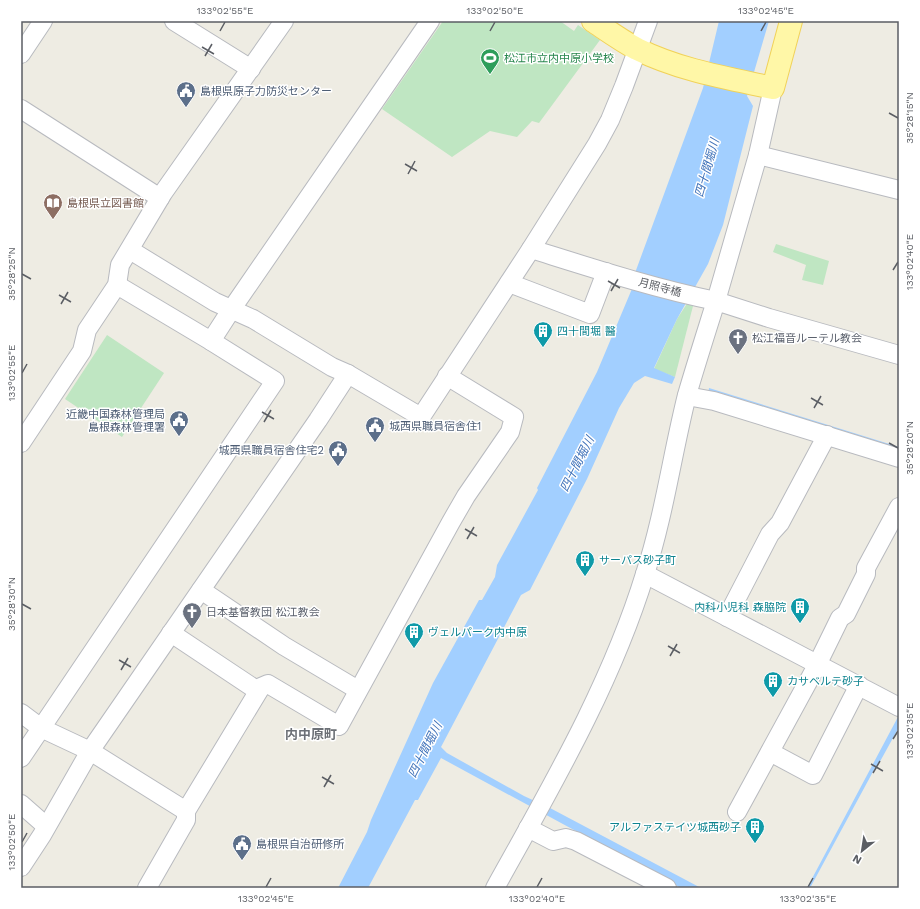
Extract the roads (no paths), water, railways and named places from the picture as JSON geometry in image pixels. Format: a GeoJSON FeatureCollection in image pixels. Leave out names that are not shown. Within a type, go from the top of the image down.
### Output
{"type":"FeatureCollection","features":[{"type":"Feature","properties":{"kind":"main road"},"geometry":{"type":"LineString","coordinates":[[593,21],[638,49],[672,64],[764,86],[791,21]]}},
{"type":"Feature","properties":{"kind":"street"},"geometry":{"type":"LineString","coordinates":[[21,54],[43,21]]}},
{"type":"Feature","properties":{"kind":"street"},"geometry":{"type":"LineString","coordinates":[[174,21],[251,69]]}},
{"type":"Feature","properties":{"kind":"street"},"geometry":{"type":"LineString","coordinates":[[21,443],[82,351],[88,330],[117,285],[120,265],[160,198],[284,21]]}},
{"type":"Feature","properties":{"kind":"street"},"geometry":{"type":"LineString","coordinates":[[211,340],[430,21]]}},
{"type":"Feature","properties":{"kind":"street"},"geometry":{"type":"LineString","coordinates":[[130,250],[216,302],[253,319],[332,368],[348,374],[421,417],[531,249],[604,132],[624,86],[648,21]]}},
{"type":"Feature","properties":{"kind":"street"},"geometry":{"type":"LineString","coordinates":[[495,888],[582,729],[629,621],[645,574],[663,509],[687,396],[758,155],[764,86]]}},
{"type":"Feature","properties":{"kind":"street"},"geometry":{"type":"LineString","coordinates":[[21,109],[160,198]]}},
{"type":"Feature","properties":{"kind":"street"},"geometry":{"type":"LineString","coordinates":[[758,155],[899,190]]}},
{"type":"Feature","properties":{"kind":"street","name":"月照寺橋"},"geometry":{"type":"LineString","coordinates":[[531,249],[606,272],[694,297],[716,301],[769,318],[899,355]]}},
{"type":"Feature","properties":{"kind":"street"},"geometry":{"type":"LineString","coordinates":[[509,282],[590,314],[606,272]]}},
{"type":"Feature","properties":{"kind":"street"},"geometry":{"type":"LineString","coordinates":[[21,758],[274,381],[211,340],[117,285]]}},
{"type":"Feature","properties":{"kind":"street"},"geometry":{"type":"LineString","coordinates":[[21,867],[42,835],[90,751],[318,420],[348,374]]}},
{"type":"Feature","properties":{"kind":"street"},"geometry":{"type":"LineString","coordinates":[[147,888],[186,820],[186,811],[261,687],[268,684],[339,726],[466,496],[510,432],[514,417],[447,376]]}},
{"type":"Feature","properties":{"kind":"street"},"geometry":{"type":"LineString","coordinates":[[687,396],[714,401],[899,458]]}},
{"type":"Feature","properties":{"kind":"street"},"geometry":{"type":"LineString","coordinates":[[727,617],[770,534],[780,523],[827,435]]}},
{"type":"Feature","properties":{"kind":"street"},"geometry":{"type":"LineString","coordinates":[[737,812],[840,618],[846,614],[866,574],[866,568],[899,507]]}},
{"type":"Feature","properties":{"kind":"street"},"geometry":{"type":"LineString","coordinates":[[645,574],[899,707]]}},
{"type":"Feature","properties":{"kind":"street"},"geometry":{"type":"LineString","coordinates":[[201,590],[284,646],[358,690]]}},
{"type":"Feature","properties":{"kind":"street"},"geometry":{"type":"LineString","coordinates":[[171,633],[258,691]]}},
{"type":"Feature","properties":{"kind":"street"},"geometry":{"type":"LineString","coordinates":[[770,752],[813,774],[859,685]]}},
{"type":"Feature","properties":{"kind":"street"},"geometry":{"type":"LineString","coordinates":[[21,713],[41,728],[90,751],[186,811]]}},
{"type":"Feature","properties":{"kind":"street"},"geometry":{"type":"LineString","coordinates":[[21,804],[46,826]]}},
{"type":"Feature","properties":{"kind":"street"},"geometry":{"type":"LineString","coordinates":[[535,814],[553,841],[566,838],[576,841],[667,888]]}},
{"type":"Feature","properties":{"kind":"water","name":"四十間堀川"},"geometry":{"type":"Polygon","coordinates":[[[719,21],[769,21],[747,96],[753,106],[723,225],[708,264],[677,319],[654,368],[675,377],[672,384],[645,376],[634,383],[619,408],[587,479],[530,590],[521,595],[441,747],[447,753],[524,796],[550,808],[701,888],[681,888],[441,758],[418,800],[415,800],[368,888],[338,888],[367,832],[371,820],[433,683],[479,600],[482,600],[495,577],[497,565],[538,490],[537,488],[597,372],[634,284],[635,273],[703,88],[719,21]]]}},
{"type":"Feature","properties":{"kind":"water"},"geometry":{"type":"Polygon","coordinates":[[[709,388],[899,447],[899,454],[708,395],[709,388]]]}},
{"type":"Feature","properties":{"kind":"water"},"geometry":{"type":"Polygon","coordinates":[[[899,715],[899,727],[810,888],[807,888],[899,715]]]}},
{"type":"Feature","properties":{"kind":"place","name":"松江市立内中原小学校"},"geometry":{"type":"Point","coordinates":[490,75]}},
{"type":"Feature","properties":{"kind":"place","name":"島根県原子力防災センター"},"geometry":{"type":"Point","coordinates":[186,108]}},
{"type":"Feature","properties":{"kind":"place","name":"島根県立図書館"},"geometry":{"type":"Point","coordinates":[53,220]}},
{"type":"Feature","properties":{"kind":"place","name":"四十間堀 醫"},"geometry":{"type":"Point","coordinates":[543,348]}},
{"type":"Feature","properties":{"kind":"place","name":"松江福音ルーテル教会"},"geometry":{"type":"Point","coordinates":[738,355]}},
{"type":"Feature","properties":{"kind":"place","name":"近畿中国森林管理局 島根森林管理署"},"geometry":{"type":"Point","coordinates":[179,437]}},
{"type":"Feature","properties":{"kind":"place","name":"城西県職員宿舎住1"},"geometry":{"type":"Point","coordinates":[375,443]}},
{"type":"Feature","properties":{"kind":"place","name":"城西県職員宿舎住宅2"},"geometry":{"type":"Point","coordinates":[338,467]}},
{"type":"Feature","properties":{"kind":"place","name":"サーパス砂子町"},"geometry":{"type":"Point","coordinates":[585,577]}},
{"type":"Feature","properties":{"kind":"place","name":"内科小児科 森脇院"},"geometry":{"type":"Point","coordinates":[800,624]}},
{"type":"Feature","properties":{"kind":"place","name":"日本基督教団 松江教会"},"geometry":{"type":"Point","coordinates":[192,629]}},
{"type":"Feature","properties":{"kind":"place","name":"ヴェルパーク内中原"},"geometry":{"type":"Point","coordinates":[414,649]}},
{"type":"Feature","properties":{"kind":"place","name":"カサベルテ砂子"},"geometry":{"type":"Point","coordinates":[773,698]}},
{"type":"Feature","properties":{"kind":"place","name":"アルファステイツ城西砂子"},"geometry":{"type":"Point","coordinates":[755,844]}},
{"type":"Feature","properties":{"kind":"place","name":"島根県自治研修所"},"geometry":{"type":"Point","coordinates":[242,861]}},
{"type":"Feature","properties":{"kind":"district","name":"内中原町"},"geometry":{"type":"Point","coordinates":[311,734]}}]}
